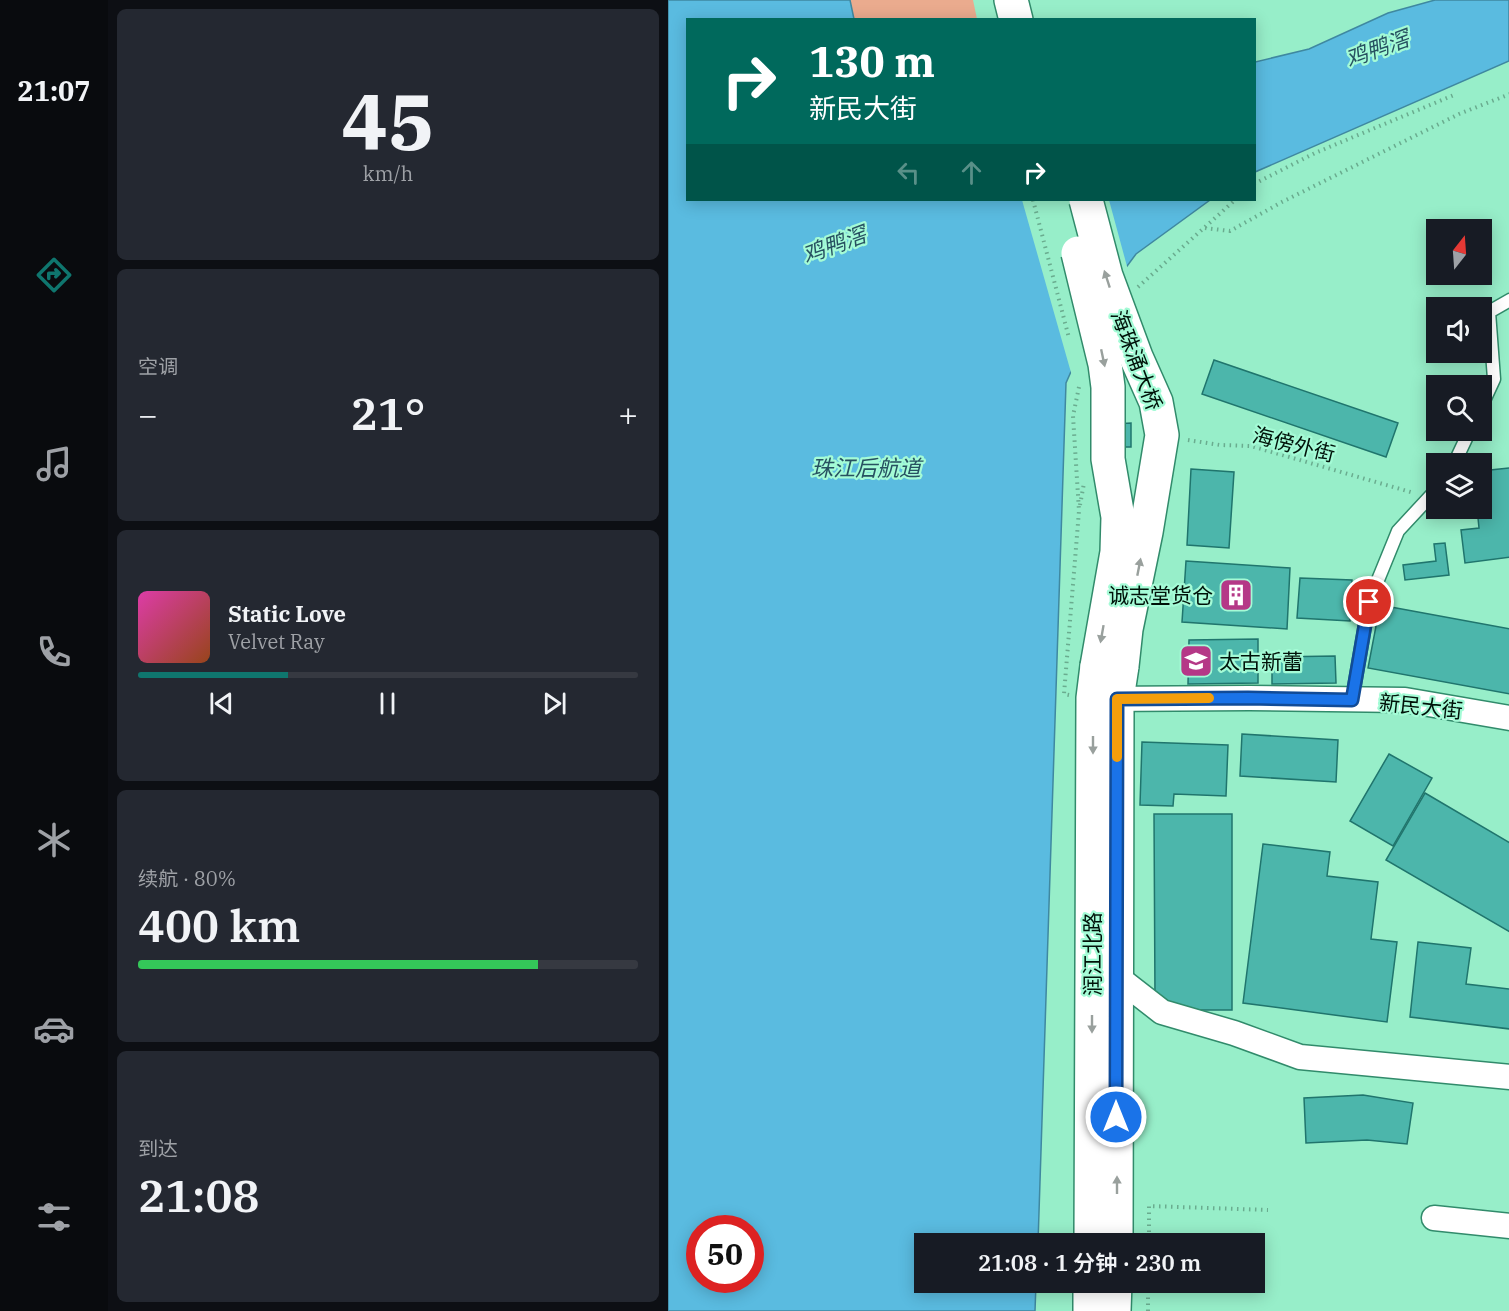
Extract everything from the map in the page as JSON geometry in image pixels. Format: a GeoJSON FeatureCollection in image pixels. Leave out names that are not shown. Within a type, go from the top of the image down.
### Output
{"type":"FeatureCollection","features":[{"type":"Feature","properties":{"kind":"main road"},"geometry":{"type":"LineString","coordinates":[[1012,0],[1016,18]]}},
{"type":"Feature","properties":{"kind":"main road"},"geometry":{"type":"LineString","coordinates":[[1034,0],[1038,18]]}},
{"type":"Feature","properties":{"kind":"main road","name":"海珠涌大桥"},"geometry":{"type":"LineString","coordinates":[[1063,201],[1080,260],[1105,364],[1108,387],[1108,459],[1118,517],[1109,666]]}},
{"type":"Feature","properties":{"kind":"main road","name":"海珠涌大桥"},"geometry":{"type":"LineString","coordinates":[[1086,201],[1106,276],[1136,357],[1156,402],[1162,435],[1146,532],[1126,630],[1109,666]]}},
{"type":"Feature","properties":{"kind":"main road","name":"润江北路"},"geometry":{"type":"LineString","coordinates":[[1091,1233],[1105,699],[1109,666]]}},
{"type":"Feature","properties":{"kind":"main road","name":"润江北路"},"geometry":{"type":"LineString","coordinates":[[1105,699],[1116,977],[1116,1233]]}},
{"type":"Feature","properties":{"kind":"main road"},"geometry":{"type":"LineString","coordinates":[[1090,1293],[1090,1311]]}},
{"type":"Feature","properties":{"kind":"main road"},"geometry":{"type":"LineString","coordinates":[[1114,1311],[1115,1293]]}},
{"type":"Feature","properties":{"kind":"street","name":"新民大街"},"geometry":{"type":"LineString","coordinates":[[1105,699],[1405,700],[1510,718]]}},
{"type":"Feature","properties":{"kind":"street"},"geometry":{"type":"LineString","coordinates":[[1116,977],[1162,1012],[1234,1033],[1300,1056],[1510,1077]]}},
{"type":"Feature","properties":{"kind":"street"},"geometry":{"type":"LineString","coordinates":[[1434,1218],[1510,1226]]}},
{"type":"Feature","properties":{"kind":"lane"},"geometry":{"type":"LineString","coordinates":[[1492,383],[1494,379],[1489,312],[1510,300]]}},
{"type":"Feature","properties":{"kind":"lane"},"geometry":{"type":"LineString","coordinates":[[1352,700],[1369,602],[1398,531],[1426,501]]}},
{"type":"Feature","properties":{"kind":"path"},"geometry":{"type":"LineString","coordinates":[[1256,183],[1316,153],[1454,94]]}},
{"type":"Feature","properties":{"kind":"path"},"geometry":{"type":"LineString","coordinates":[[1204,228],[1230,231],[1282,201],[1459,114],[1510,94]]}},
{"type":"Feature","properties":{"kind":"path"},"geometry":{"type":"LineString","coordinates":[[1033,201],[1070,341]]}},
{"type":"Feature","properties":{"kind":"path"},"geometry":{"type":"LineString","coordinates":[[1081,381],[1084,392]]}},
{"type":"Feature","properties":{"kind":"path","name":"海傍外街"},"geometry":{"type":"LineString","coordinates":[[1187,440],[1220,445],[1251,446],[1426,492]]}},
{"type":"Feature","properties":{"kind":"path"},"geometry":{"type":"LineString","coordinates":[[1079,512],[1086,474]]}},
{"type":"Feature","properties":{"kind":"path"},"geometry":{"type":"LineString","coordinates":[[1149,1233],[1149,1206],[1268,1210]]}},
{"type":"Feature","properties":{"kind":"path"},"geometry":{"type":"LineString","coordinates":[[1148,1293],[1148,1311]]}},
{"type":"Feature","properties":{"kind":"shaded area"},"geometry":{"type":"Polygon","coordinates":[[[850,0],[973,0],[977,18],[854,18],[850,0]]]}},
{"type":"Feature","properties":{"kind":"water","name":"珠江后航道"},"geometry":{"type":"Polygon","coordinates":[[[668,0],[850,0],[854,18],[686,18],[686,201],[1209,201],[1136,254],[1104,297],[1066,383],[1038,1233],[914,1233],[914,1293],[1036,1293],[1035,1311],[668,1311],[668,0]]]}},
{"type":"Feature","properties":{"kind":"water","name":"鸡鸭滘"},"geometry":{"type":"Polygon","coordinates":[[[1435,0],[1509,0],[1509,61],[1256,172],[1256,62],[1309,49],[1388,13],[1435,0]]]}},
{"type":"Feature","properties":{"kind":"pier"},"geometry":{"type":"Polygon","coordinates":[[[1022,201],[1109,201],[1128,270],[1107,298],[1072,376],[1022,201]]]}},
{"type":"Feature","properties":{"kind":"building"},"geometry":{"type":"Polygon","coordinates":[[[1214,360],[1398,423],[1386,457],[1202,394],[1214,360]]]}},
{"type":"Feature","properties":{"kind":"building"},"geometry":{"type":"Polygon","coordinates":[[[1131,423],[1131,447],[1115,447],[1114,424],[1131,423]]]}},
{"type":"Feature","properties":{"kind":"building"},"geometry":{"type":"Polygon","coordinates":[[[1510,468],[1510,557],[1465,563],[1461,530],[1479,528],[1478,519],[1492,519],[1492,470],[1510,468]]]}},
{"type":"Feature","properties":{"kind":"building"},"geometry":{"type":"Polygon","coordinates":[[[1191,469],[1234,472],[1229,548],[1187,545],[1191,469]]]}},
{"type":"Feature","properties":{"kind":"building"},"geometry":{"type":"Polygon","coordinates":[[[1445,543],[1449,575],[1405,580],[1403,565],[1436,561],[1434,544],[1445,543]]]}},
{"type":"Feature","properties":{"kind":"building","name":"诚志堂货仓"},"geometry":{"type":"Polygon","coordinates":[[[1186,561],[1290,568],[1287,629],[1182,622],[1186,561]]]}},
{"type":"Feature","properties":{"kind":"building"},"geometry":{"type":"Polygon","coordinates":[[[1300,578],[1352,580],[1350,621],[1297,618],[1300,578]]]}},
{"type":"Feature","properties":{"kind":"building"},"geometry":{"type":"Polygon","coordinates":[[[1380,605],[1510,629],[1510,694],[1368,668],[1380,605]]]}},
{"type":"Feature","properties":{"kind":"building"},"geometry":{"type":"Polygon","coordinates":[[[1258,639],[1258,683],[1188,684],[1189,640],[1258,639]]]}},
{"type":"Feature","properties":{"kind":"building"},"geometry":{"type":"Polygon","coordinates":[[[1335,656],[1336,683],[1272,684],[1272,657],[1335,656]]]}},
{"type":"Feature","properties":{"kind":"building"},"geometry":{"type":"Polygon","coordinates":[[[1242,734],[1338,740],[1336,782],[1240,776],[1242,734]]]}},
{"type":"Feature","properties":{"kind":"building"},"geometry":{"type":"Polygon","coordinates":[[[1142,742],[1228,745],[1226,796],[1174,794],[1173,806],[1140,805],[1142,742]]]}},
{"type":"Feature","properties":{"kind":"building"},"geometry":{"type":"Polygon","coordinates":[[[1389,754],[1432,778],[1393,846],[1350,821],[1389,754]]]}},
{"type":"Feature","properties":{"kind":"building"},"geometry":{"type":"Polygon","coordinates":[[[1425,793],[1510,843],[1510,932],[1386,860],[1425,793]]]}},
{"type":"Feature","properties":{"kind":"building"},"geometry":{"type":"Polygon","coordinates":[[[1154,814],[1232,814],[1232,1010],[1175,1010],[1155,998],[1154,814]]]}},
{"type":"Feature","properties":{"kind":"building"},"geometry":{"type":"Polygon","coordinates":[[[1263,844],[1330,852],[1327,876],[1378,882],[1371,939],[1397,942],[1387,1022],[1243,1003],[1263,844]]]}},
{"type":"Feature","properties":{"kind":"building"},"geometry":{"type":"Polygon","coordinates":[[[1418,942],[1471,948],[1466,984],[1510,989],[1510,1029],[1410,1017],[1418,942]]]}},
{"type":"Feature","properties":{"kind":"building"},"geometry":{"type":"Polygon","coordinates":[[[1363,1095],[1413,1103],[1407,1144],[1367,1140],[1306,1143],[1304,1098],[1363,1095]]]}},
{"type":"Feature","properties":{"kind":"slow traffic"},"geometry":{"type":"LineString","coordinates":[[1117,757],[1117,699],[1209,698]]}},
{"type":"Feature","properties":{"kind":"place","name":"诚志堂货仓"},"geometry":{"type":"Point","coordinates":[1236,595]}},
{"type":"Feature","properties":{"kind":"place","name":"太古新蕾"},"geometry":{"type":"Point","coordinates":[1196,661]}},
{"type":"Feature","properties":{"kind":"route"},"geometry":{"type":"LineString","coordinates":[[1116,1117],[1117,699],[1352,700],[1369,602]]}}]}
